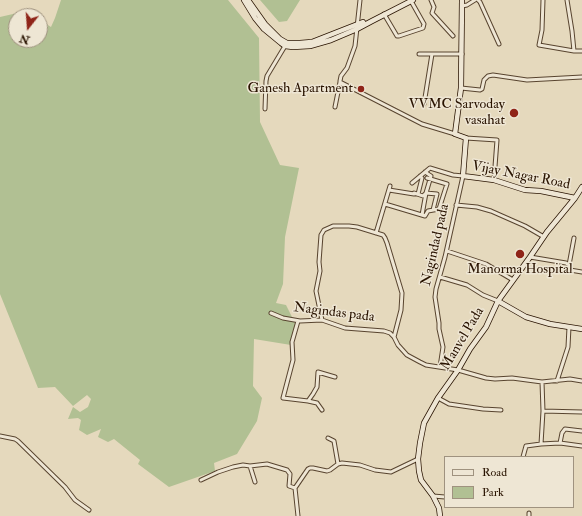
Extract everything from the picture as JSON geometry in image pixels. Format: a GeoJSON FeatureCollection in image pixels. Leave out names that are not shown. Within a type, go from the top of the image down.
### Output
{"type":"FeatureCollection","features":[{"type":"Feature","properties":{"kind":"main road"},"geometry":{"type":"LineString","coordinates":[[244,0],[264,29],[281,43],[286,44],[312,42],[357,27],[410,0]]}},
{"type":"Feature","properties":{"kind":"main road"},"geometry":{"type":"LineString","coordinates":[[248,0],[265,24],[286,44]]}},
{"type":"Feature","properties":{"kind":"main road"},"geometry":{"type":"LineString","coordinates":[[357,27],[410,0]]}},
{"type":"Feature","properties":{"kind":"main road"},"geometry":{"type":"LineString","coordinates":[[462,0],[462,88],[455,134],[466,138],[463,176]]}},
{"type":"Feature","properties":{"kind":"main road","name":"Vijay Nagar Road"},"geometry":{"type":"LineString","coordinates":[[463,176],[494,180],[524,190],[541,191],[575,198]]}},
{"type":"Feature","properties":{"kind":"main road","name":"Manvel Pada"},"geometry":{"type":"LineString","coordinates":[[440,516],[439,508],[433,496],[421,480],[419,471],[418,458],[424,423],[438,398],[458,370],[470,348],[486,327],[498,301],[582,187]]}},
{"type":"Feature","properties":{"kind":"main road"},"geometry":{"type":"LineString","coordinates":[[498,301],[526,316],[550,324],[582,329]]}},
{"type":"Feature","properties":{"kind":"street"},"geometry":{"type":"LineString","coordinates":[[335,107],[341,76],[347,68],[355,46],[360,0]]}},
{"type":"Feature","properties":{"kind":"street"},"geometry":{"type":"LineString","coordinates":[[384,14],[397,36],[423,28],[424,24],[410,0]]}},
{"type":"Feature","properties":{"kind":"street"},"geometry":{"type":"LineString","coordinates":[[431,0],[434,7],[432,13],[453,36]]}},
{"type":"Feature","properties":{"kind":"street"},"geometry":{"type":"LineString","coordinates":[[462,6],[476,0],[480,2],[499,44]]}},
{"type":"Feature","properties":{"kind":"street"},"geometry":{"type":"LineString","coordinates":[[543,0],[542,30],[539,45],[582,51]]}},
{"type":"Feature","properties":{"kind":"street"},"geometry":{"type":"LineString","coordinates":[[567,0],[574,51]]}},
{"type":"Feature","properties":{"kind":"street"},"geometry":{"type":"LineString","coordinates":[[265,109],[267,76],[286,44]]}},
{"type":"Feature","properties":{"kind":"street"},"geometry":{"type":"LineString","coordinates":[[419,54],[462,54]]}},
{"type":"Feature","properties":{"kind":"street"},"geometry":{"type":"LineString","coordinates":[[424,104],[432,54]]}},
{"type":"Feature","properties":{"kind":"street"},"geometry":{"type":"LineString","coordinates":[[462,88],[480,90],[482,89],[484,80],[488,76],[494,75],[527,80],[582,77]]}},
{"type":"Feature","properties":{"kind":"street"},"geometry":{"type":"LineString","coordinates":[[340,82],[422,124],[455,134]]}},
{"type":"Feature","properties":{"kind":"street"},"geometry":{"type":"LineString","coordinates":[[466,138],[497,140],[494,180]]}},
{"type":"Feature","properties":{"kind":"street"},"geometry":{"type":"LineString","coordinates":[[412,183],[430,168],[453,175],[463,176]]}},
{"type":"Feature","properties":{"kind":"street"},"geometry":{"type":"LineString","coordinates":[[422,215],[429,178],[431,176],[424,172]]}},
{"type":"Feature","properties":{"kind":"street"},"geometry":{"type":"LineString","coordinates":[[418,194],[422,178],[420,176]]}},
{"type":"Feature","properties":{"kind":"street","name":"Nagindad pada"},"geometry":{"type":"LineString","coordinates":[[440,367],[443,347],[435,297],[447,251],[463,176]]}},
{"type":"Feature","properties":{"kind":"street"},"geometry":{"type":"LineString","coordinates":[[385,204],[424,216],[428,211],[439,209],[447,184],[429,178]]}},
{"type":"Feature","properties":{"kind":"street"},"geometry":{"type":"LineString","coordinates":[[376,234],[390,188],[423,196],[426,193],[437,194],[433,210]]}},
{"type":"Feature","properties":{"kind":"street"},"geometry":{"type":"LineString","coordinates":[[456,205],[477,207],[491,211],[525,226],[544,237]]}},
{"type":"Feature","properties":{"kind":"street"},"geometry":{"type":"LineString","coordinates":[[322,320],[316,291],[320,271],[319,262],[321,234],[324,230],[333,226],[349,226],[376,234],[381,234],[385,238],[402,293],[401,310],[394,337],[398,346],[407,355],[426,365],[458,370],[492,379],[512,378],[542,382],[570,379],[582,381]]}},
{"type":"Feature","properties":{"kind":"street"},"geometry":{"type":"LineString","coordinates":[[574,238],[569,269],[582,272]]}},
{"type":"Feature","properties":{"kind":"street"},"geometry":{"type":"LineString","coordinates":[[447,251],[486,264],[513,280]]}},
{"type":"Feature","properties":{"kind":"street"},"geometry":{"type":"LineString","coordinates":[[530,257],[569,265]]}},
{"type":"Feature","properties":{"kind":"street"},"geometry":{"type":"LineString","coordinates":[[440,277],[466,285],[483,295],[498,301]]}},
{"type":"Feature","properties":{"kind":"street","name":"Nagindas pada"},"geometry":{"type":"LineString","coordinates":[[271,313],[283,318],[298,321],[322,320],[346,328],[384,331],[390,333],[394,337]]}},
{"type":"Feature","properties":{"kind":"street"},"geometry":{"type":"LineString","coordinates":[[298,321],[292,342],[293,360],[283,398],[317,403],[322,410]]}},
{"type":"Feature","properties":{"kind":"street"},"geometry":{"type":"LineString","coordinates":[[558,381],[568,347],[568,327]]}},
{"type":"Feature","properties":{"kind":"street"},"geometry":{"type":"LineString","coordinates":[[308,401],[317,387],[318,372],[335,377]]}},
{"type":"Feature","properties":{"kind":"street"},"geometry":{"type":"LineString","coordinates":[[541,444],[543,411],[542,382]]}},
{"type":"Feature","properties":{"kind":"street"},"geometry":{"type":"LineString","coordinates":[[438,398],[449,404],[501,410]]}},
{"type":"Feature","properties":{"kind":"street"},"geometry":{"type":"LineString","coordinates":[[543,411],[582,412]]}},
{"type":"Feature","properties":{"kind":"street"},"geometry":{"type":"LineString","coordinates":[[560,443],[562,433],[565,429],[582,431]]}},
{"type":"Feature","properties":{"kind":"street"},"geometry":{"type":"LineString","coordinates":[[0,436],[18,440],[65,487],[75,500],[89,510]]}},
{"type":"Feature","properties":{"kind":"street"},"geometry":{"type":"LineString","coordinates":[[328,438],[334,440],[338,464]]}},
{"type":"Feature","properties":{"kind":"street"},"geometry":{"type":"LineString","coordinates":[[523,456],[526,446],[560,443],[582,446]]}},
{"type":"Feature","properties":{"kind":"street"},"geometry":{"type":"LineString","coordinates":[[298,516],[295,488],[310,468],[326,471],[342,463],[360,465],[375,470],[390,472],[418,458]]}},
{"type":"Feature","properties":{"kind":"street"},"geometry":{"type":"LineString","coordinates":[[201,480],[233,467],[267,464],[287,470],[290,474],[288,486],[295,488]]}},
{"type":"Feature","properties":{"kind":"street"},"geometry":{"type":"LineString","coordinates":[[250,466],[255,482]]}},
{"type":"Feature","properties":{"kind":"street"},"geometry":{"type":"LineString","coordinates":[[433,496],[444,497]]}},
{"type":"Feature","properties":{"kind":"green space"},"geometry":{"type":"Polygon","coordinates":[[[61,0],[228,0],[259,38],[260,122],[280,165],[299,168],[285,237],[283,284],[276,303],[286,305],[295,323],[291,345],[254,339],[253,386],[262,398],[257,421],[237,454],[214,463],[215,471],[169,487],[138,464],[140,460],[114,439],[108,442],[98,437],[101,429],[87,435],[79,430],[81,420],[78,418],[68,419],[73,407],[80,412],[88,407],[91,399],[87,395],[73,406],[55,387],[38,388],[0,294],[0,17],[8,15],[8,48],[48,48],[48,25],[51,27],[61,0]]]}},
{"type":"Feature","properties":{"kind":"green space"},"geometry":{"type":"Polygon","coordinates":[[[260,0],[300,0],[287,21],[279,22],[260,0]]]}},
{"type":"Feature","properties":{"kind":"place","name":"Ganesh Apartment"},"geometry":{"type":"Point","coordinates":[361,89]}},
{"type":"Feature","properties":{"kind":"place","name":"VVMC Sarvoday vasahat"},"geometry":{"type":"Point","coordinates":[514,113]}},
{"type":"Feature","properties":{"kind":"place","name":"Manorma Hospital"},"geometry":{"type":"Point","coordinates":[520,254]}}]}
